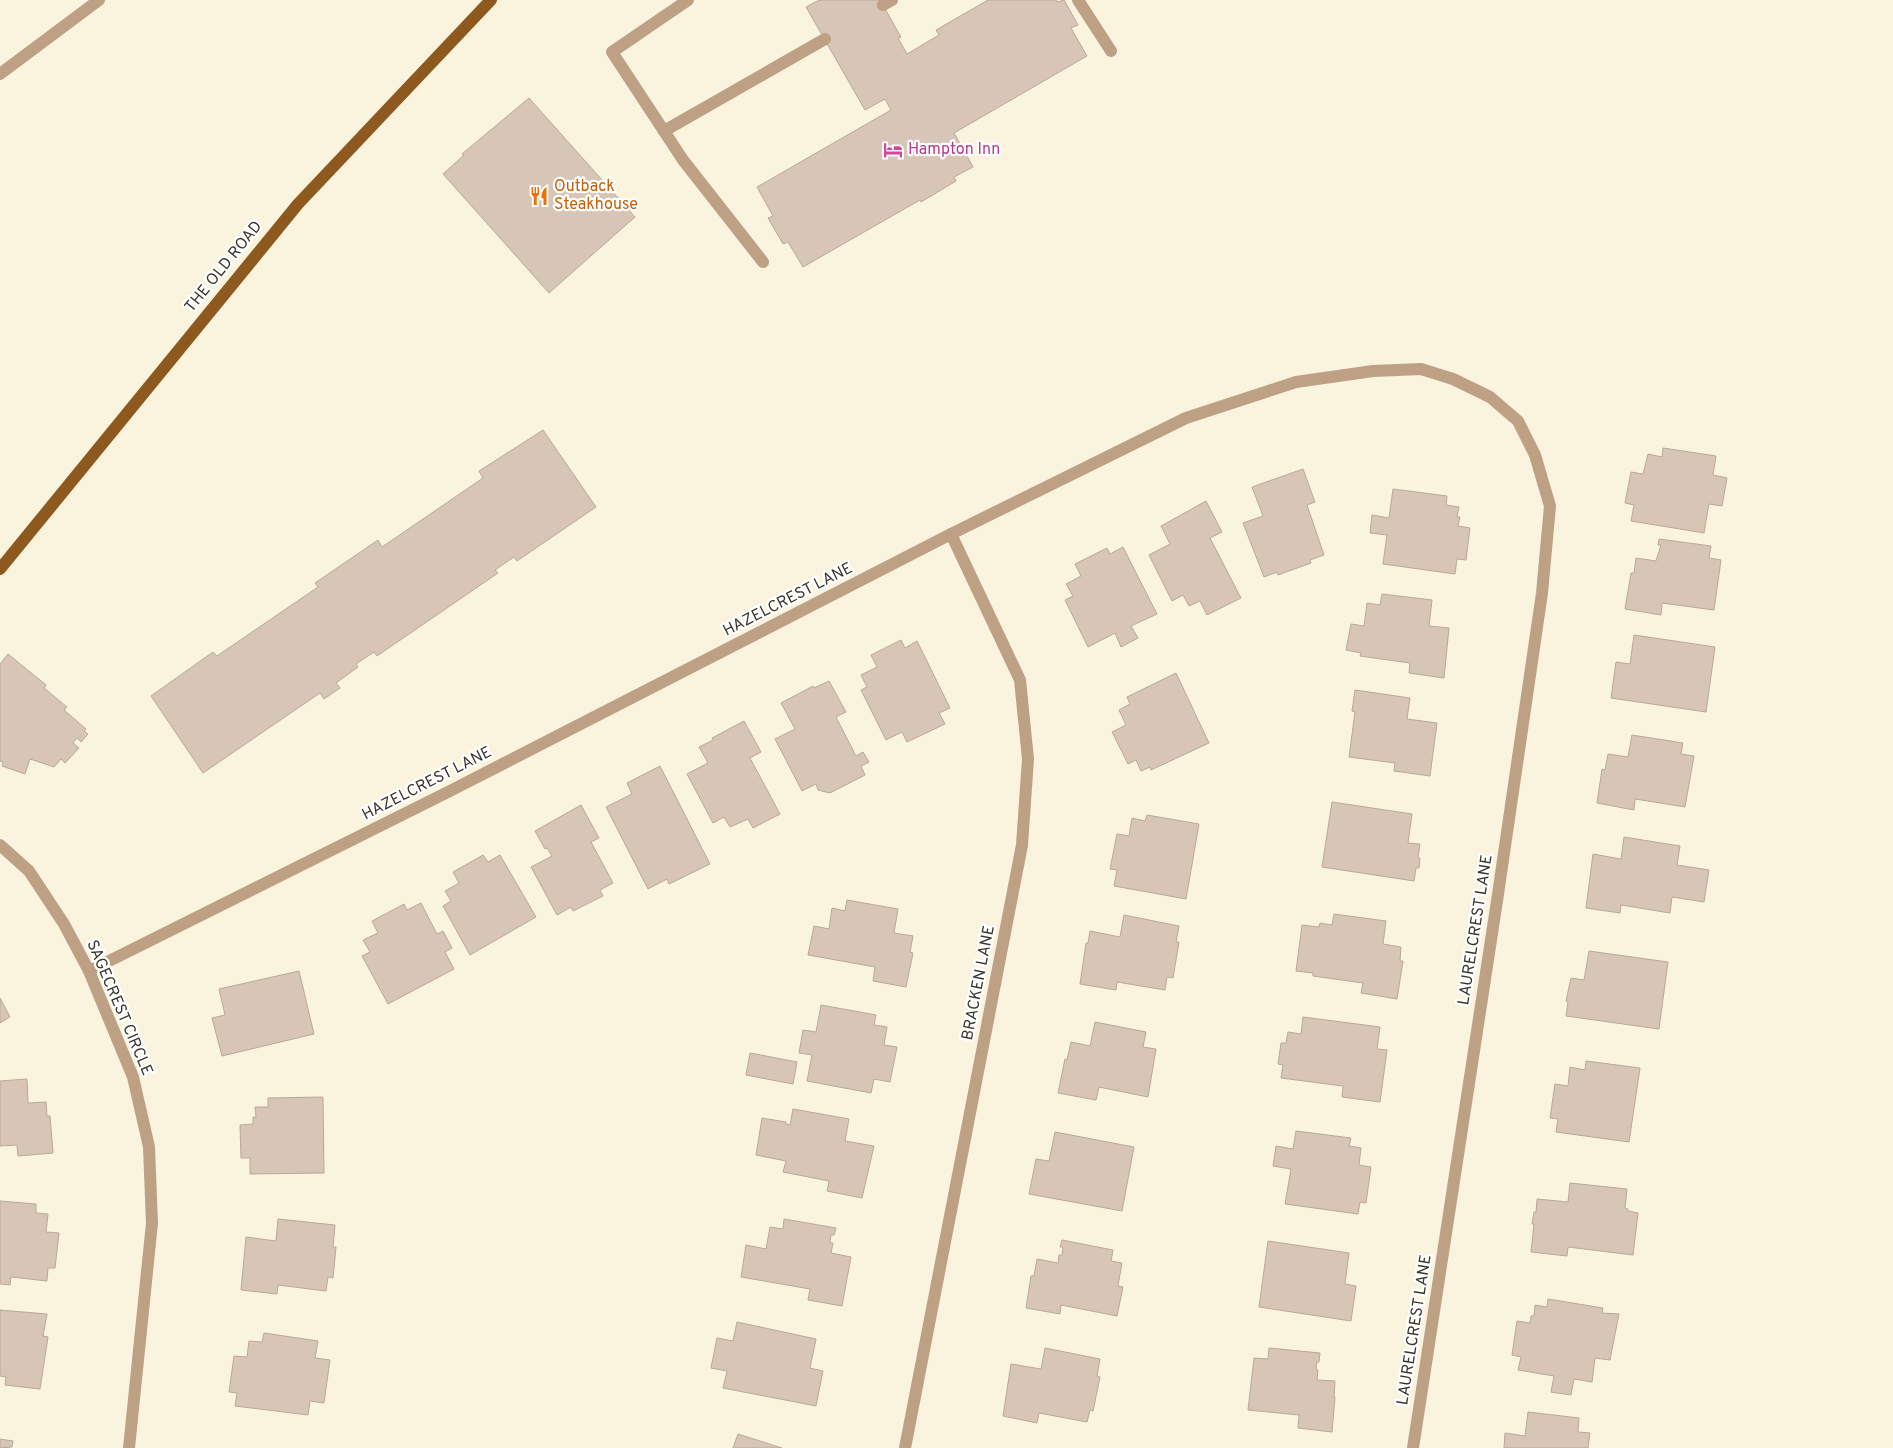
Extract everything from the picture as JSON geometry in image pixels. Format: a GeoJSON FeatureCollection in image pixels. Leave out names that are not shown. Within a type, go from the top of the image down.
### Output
{"type":"FeatureCollection","features":[{"type":"Feature","properties":{"kind":"main road","name":"THE OLD ROAD"},"geometry":{"type":"LineString","coordinates":[[0,569],[298,204],[485,2]]}},
{"type":"Feature","properties":{"kind":"street"},"geometry":{"type":"LineString","coordinates":[[0,74],[100,0]]}},
{"type":"Feature","properties":{"kind":"street"},"geometry":{"type":"LineString","coordinates":[[688,0],[612,52],[683,160],[763,262]]}},
{"type":"Feature","properties":{"kind":"street"},"geometry":{"type":"LineString","coordinates":[[1078,0],[1111,51]]}},
{"type":"Feature","properties":{"kind":"street"},"geometry":{"type":"LineString","coordinates":[[664,131],[824,39]]}},
{"type":"Feature","properties":{"kind":"street","name":"HAZELCREST LANE"},"geometry":{"type":"LineString","coordinates":[[89,970],[446,793],[951,534],[1186,418],[1296,382],[1373,371],[1421,369],[1453,379],[1490,397],[1518,421]]}},
{"type":"Feature","properties":{"kind":"street","name":"LAURELCREST LANE"},"geometry":{"type":"LineString","coordinates":[[1413,1448],[1542,593],[1550,506],[1535,455],[1518,421]]}},
{"type":"Feature","properties":{"kind":"street","name":"BRACKEN LANE"},"geometry":{"type":"LineString","coordinates":[[905,1448],[1022,845],[1028,759],[1020,680],[951,534]]}},
{"type":"Feature","properties":{"kind":"street","name":"SAGECREST CIRCLE"},"geometry":{"type":"LineString","coordinates":[[0,844],[29,871],[64,924],[89,970],[133,1076],[149,1148],[152,1223],[129,1448]]}},
{"type":"Feature","properties":{"kind":"building","name":"Hampton Inn"},"geometry":{"type":"Polygon","coordinates":[[[819,0],[880,0],[901,37],[898,38],[907,54],[939,35],[936,30],[988,0],[1056,0],[1057,2],[1064,0],[1078,25],[1071,28],[1087,56],[954,133],[973,167],[954,177],[956,181],[803,267],[788,242],[783,244],[768,218],[773,216],[757,187],[891,110],[885,99],[865,110],[806,7],[819,0]]]}},
{"type":"Feature","properties":{"kind":"building","name":"Outback Steakhouse"},"geometry":{"type":"Polygon","coordinates":[[[529,98],[635,217],[549,293],[443,174],[464,155],[462,154],[529,98]]]}},
{"type":"Feature","properties":{"kind":"building"},"geometry":{"type":"Polygon","coordinates":[[[543,430],[596,507],[517,561],[514,557],[495,570],[498,573],[377,656],[374,652],[356,664],[358,667],[336,683],[340,688],[324,699],[320,693],[203,773],[151,696],[213,652],[217,656],[318,587],[315,583],[378,540],[382,547],[483,478],[479,471],[543,430]]]}},
{"type":"Feature","properties":{"kind":"building"},"geometry":{"type":"Polygon","coordinates":[[[1663,448],[1716,456],[1713,475],[1727,478],[1722,506],[1709,504],[1704,533],[1631,521],[1634,505],[1625,503],[1631,472],[1643,474],[1648,454],[1662,457],[1663,448]]]}},
{"type":"Feature","properties":{"kind":"building"},"geometry":{"type":"Polygon","coordinates":[[[1303,469],[1315,502],[1307,505],[1324,555],[1310,560],[1311,563],[1278,575],[1277,572],[1264,577],[1243,523],[1263,516],[1252,487],[1303,469]]]}},
{"type":"Feature","properties":{"kind":"building"},"geometry":{"type":"Polygon","coordinates":[[[1393,489],[1447,496],[1446,505],[1459,507],[1457,517],[1460,517],[1458,526],[1470,528],[1466,560],[1457,559],[1455,574],[1383,564],[1387,535],[1370,533],[1372,515],[1389,518],[1393,489]]]}},
{"type":"Feature","properties":{"kind":"building"},"geometry":{"type":"Polygon","coordinates":[[[1206,501],[1222,532],[1210,538],[1241,598],[1207,615],[1200,601],[1189,606],[1183,595],[1172,601],[1149,555],[1170,544],[1161,526],[1206,501]]]}},
{"type":"Feature","properties":{"kind":"building"},"geometry":{"type":"Polygon","coordinates":[[[1659,539],[1711,546],[1709,558],[1721,560],[1714,610],[1662,603],[1661,615],[1625,609],[1631,573],[1634,573],[1636,558],[1656,561],[1661,545],[1658,545],[1659,539]]]}},
{"type":"Feature","properties":{"kind":"building"},"geometry":{"type":"Polygon","coordinates":[[[1123,547],[1157,614],[1131,626],[1138,638],[1121,647],[1115,633],[1088,647],[1065,600],[1073,596],[1066,584],[1081,576],[1075,564],[1107,548],[1110,554],[1123,547]]]}},
{"type":"Feature","properties":{"kind":"building"},"geometry":{"type":"Polygon","coordinates":[[[1382,594],[1432,600],[1429,626],[1449,628],[1444,678],[1409,673],[1410,663],[1360,656],[1361,653],[1346,650],[1351,624],[1364,626],[1367,603],[1380,605],[1382,594]]]}},
{"type":"Feature","properties":{"kind":"building"},"geometry":{"type":"Polygon","coordinates":[[[1634,635],[1715,647],[1706,712],[1611,698],[1616,662],[1630,664],[1634,635]]]}},
{"type":"Feature","properties":{"kind":"building"},"geometry":{"type":"Polygon","coordinates":[[[901,640],[905,648],[917,641],[950,708],[939,713],[945,724],[907,742],[902,732],[886,740],[861,690],[867,687],[861,675],[877,667],[871,655],[901,640]]]}},
{"type":"Feature","properties":{"kind":"building"},"geometry":{"type":"Polygon","coordinates":[[[8,654],[46,685],[44,688],[67,707],[64,710],[86,729],[84,731],[88,734],[81,742],[77,738],[73,743],[79,748],[65,763],[61,759],[54,767],[30,759],[25,774],[2,766],[3,762],[0,761],[0,664],[8,654]]]}},
{"type":"Feature","properties":{"kind":"building"},"geometry":{"type":"Polygon","coordinates":[[[1176,673],[1209,743],[1151,770],[1150,767],[1141,771],[1136,760],[1128,764],[1112,732],[1126,725],[1119,710],[1130,704],[1127,697],[1176,673]]]}},
{"type":"Feature","properties":{"kind":"building"},"geometry":{"type":"Polygon","coordinates":[[[829,681],[846,712],[836,717],[856,756],[863,752],[869,762],[861,766],[865,775],[830,793],[818,790],[816,784],[802,791],[775,739],[795,729],[781,703],[813,686],[814,688],[829,681]]]}},
{"type":"Feature","properties":{"kind":"building"},"geometry":{"type":"Polygon","coordinates":[[[1355,690],[1410,698],[1407,719],[1437,723],[1430,776],[1394,771],[1395,763],[1349,757],[1355,712],[1352,711],[1355,690]]]}},
{"type":"Feature","properties":{"kind":"building"},"geometry":{"type":"Polygon","coordinates":[[[744,721],[761,752],[750,758],[780,814],[753,828],[748,819],[730,827],[724,817],[713,823],[687,774],[708,763],[699,747],[744,721]]]}},
{"type":"Feature","properties":{"kind":"building"},"geometry":{"type":"Polygon","coordinates":[[[1632,735],[1683,743],[1681,754],[1694,756],[1685,807],[1635,799],[1634,810],[1597,803],[1602,769],[1605,770],[1608,754],[1628,757],[1632,735]]]}},
{"type":"Feature","properties":{"kind":"building"},"geometry":{"type":"Polygon","coordinates":[[[660,766],[710,864],[669,884],[667,879],[648,889],[606,807],[632,794],[627,783],[660,766]]]}},
{"type":"Feature","properties":{"kind":"building"},"geometry":{"type":"Polygon","coordinates":[[[1332,802],[1412,814],[1408,843],[1420,844],[1419,868],[1416,868],[1414,881],[1322,867],[1332,802]]]}},
{"type":"Feature","properties":{"kind":"building"},"geometry":{"type":"Polygon","coordinates":[[[581,805],[599,838],[591,842],[613,883],[600,890],[603,896],[573,911],[571,907],[557,915],[531,867],[552,856],[547,848],[545,849],[535,831],[581,805]]]}},
{"type":"Feature","properties":{"kind":"building"},"geometry":{"type":"Polygon","coordinates":[[[1147,815],[1199,824],[1186,899],[1114,886],[1117,870],[1110,869],[1117,834],[1129,836],[1132,818],[1145,821],[1147,815]]]}},
{"type":"Feature","properties":{"kind":"building"},"geometry":{"type":"Polygon","coordinates":[[[1624,837],[1680,846],[1677,865],[1709,870],[1704,902],[1672,897],[1670,913],[1621,905],[1620,913],[1586,908],[1593,854],[1621,859],[1624,837]]]}},
{"type":"Feature","properties":{"kind":"building"},"geometry":{"type":"Polygon","coordinates":[[[483,855],[488,862],[500,855],[536,917],[470,955],[443,906],[451,901],[445,891],[459,883],[453,872],[483,855]]]}},
{"type":"Feature","properties":{"kind":"building"},"geometry":{"type":"Polygon","coordinates":[[[847,900],[898,909],[894,933],[913,936],[910,952],[913,953],[906,987],[873,981],[875,967],[808,955],[814,926],[829,929],[832,908],[845,911],[847,900]]]}},
{"type":"Feature","properties":{"kind":"building"},"geometry":{"type":"Polygon","coordinates":[[[421,903],[437,934],[443,931],[452,948],[445,952],[454,969],[388,1004],[362,956],[370,952],[363,940],[378,933],[372,921],[404,904],[407,910],[421,903]]]}},
{"type":"Feature","properties":{"kind":"building"},"geometry":{"type":"Polygon","coordinates":[[[1334,914],[1386,921],[1383,944],[1401,947],[1400,961],[1403,961],[1397,999],[1361,993],[1363,983],[1313,976],[1313,973],[1296,971],[1302,925],[1319,927],[1320,923],[1332,925],[1334,914]]]}},
{"type":"Feature","properties":{"kind":"building"},"geometry":{"type":"Polygon","coordinates":[[[1124,915],[1179,926],[1176,942],[1179,942],[1173,978],[1167,977],[1165,990],[1117,982],[1116,990],[1080,984],[1086,943],[1088,943],[1090,931],[1120,937],[1124,915]]]}},
{"type":"Feature","properties":{"kind":"building"},"geometry":{"type":"Polygon","coordinates":[[[1589,951],[1668,962],[1659,1029],[1566,1016],[1568,1002],[1566,1001],[1571,978],[1584,980],[1589,951]]]}},
{"type":"Feature","properties":{"kind":"building"},"geometry":{"type":"Polygon","coordinates":[[[299,971],[314,1034],[222,1056],[212,1018],[225,1015],[219,989],[299,971]]]}},
{"type":"Feature","properties":{"kind":"building"},"geometry":{"type":"Polygon","coordinates":[[[0,998],[10,1017],[0,1023],[0,998]]]}},
{"type":"Feature","properties":{"kind":"building"},"geometry":{"type":"Polygon","coordinates":[[[821,1005],[876,1015],[874,1025],[887,1027],[884,1045],[897,1047],[890,1082],[874,1079],[871,1093],[807,1081],[812,1055],[799,1053],[803,1030],[816,1032],[821,1005]]]}},
{"type":"Feature","properties":{"kind":"building"},"geometry":{"type":"Polygon","coordinates":[[[1303,1017],[1380,1027],[1377,1049],[1387,1050],[1380,1102],[1342,1097],[1343,1086],[1281,1078],[1283,1065],[1278,1064],[1281,1043],[1286,1043],[1288,1032],[1301,1034],[1303,1017]]]}},
{"type":"Feature","properties":{"kind":"building"},"geometry":{"type":"Polygon","coordinates":[[[1095,1022],[1146,1032],[1143,1047],[1156,1049],[1148,1097],[1099,1087],[1096,1100],[1058,1093],[1065,1059],[1067,1060],[1071,1042],[1090,1046],[1095,1022]]]}},
{"type":"Feature","properties":{"kind":"building"},"geometry":{"type":"Polygon","coordinates":[[[750,1053],[797,1062],[793,1084],[746,1075],[750,1053]]]}},
{"type":"Feature","properties":{"kind":"building"},"geometry":{"type":"Polygon","coordinates":[[[1586,1061],[1640,1068],[1629,1142],[1556,1132],[1558,1119],[1550,1118],[1555,1084],[1568,1086],[1570,1067],[1585,1070],[1586,1061]]]}},
{"type":"Feature","properties":{"kind":"building"},"geometry":{"type":"Polygon","coordinates":[[[27,1079],[28,1103],[46,1102],[47,1116],[50,1116],[53,1153],[18,1156],[17,1145],[0,1146],[0,1081],[27,1079]]]}},
{"type":"Feature","properties":{"kind":"building"},"geometry":{"type":"Polygon","coordinates":[[[323,1097],[324,1173],[250,1174],[250,1158],[241,1158],[240,1125],[253,1124],[253,1117],[256,1117],[255,1107],[268,1107],[268,1098],[323,1097]]]}},
{"type":"Feature","properties":{"kind":"building"},"geometry":{"type":"Polygon","coordinates":[[[793,1109],[849,1119],[845,1141],[874,1146],[862,1198],[827,1191],[829,1181],[783,1172],[786,1161],[756,1155],[762,1118],[786,1122],[786,1124],[790,1125],[793,1109]]]}},
{"type":"Feature","properties":{"kind":"building"},"geometry":{"type":"Polygon","coordinates":[[[1296,1131],[1351,1138],[1349,1146],[1361,1148],[1359,1165],[1371,1167],[1366,1203],[1360,1202],[1358,1214],[1285,1204],[1291,1169],[1273,1166],[1276,1146],[1293,1149],[1296,1131]]]}},
{"type":"Feature","properties":{"kind":"building"},"geometry":{"type":"Polygon","coordinates":[[[1055,1132],[1134,1147],[1122,1211],[1029,1194],[1036,1159],[1049,1161],[1055,1132]]]}},
{"type":"Feature","properties":{"kind":"building"},"geometry":{"type":"Polygon","coordinates":[[[1570,1183],[1627,1189],[1625,1208],[1628,1211],[1638,1213],[1633,1255],[1568,1247],[1567,1256],[1531,1252],[1534,1224],[1532,1224],[1534,1212],[1536,1212],[1537,1199],[1568,1202],[1570,1183]]]}},
{"type":"Feature","properties":{"kind":"building"},"geometry":{"type":"Polygon","coordinates":[[[0,1201],[36,1204],[36,1213],[48,1214],[46,1232],[59,1233],[55,1268],[48,1268],[47,1281],[11,1277],[10,1285],[0,1284],[0,1201]]]}},
{"type":"Feature","properties":{"kind":"building"},"geometry":{"type":"Polygon","coordinates":[[[278,1219],[335,1225],[333,1247],[336,1247],[333,1278],[328,1277],[326,1291],[278,1285],[277,1294],[241,1290],[246,1237],[276,1241],[278,1219]]]}},
{"type":"Feature","properties":{"kind":"building"},"geometry":{"type":"Polygon","coordinates":[[[784,1219],[836,1228],[834,1235],[831,1235],[830,1243],[833,1243],[831,1253],[851,1257],[842,1306],[808,1300],[810,1289],[741,1277],[746,1245],[766,1249],[770,1227],[783,1229],[784,1219]]]}},
{"type":"Feature","properties":{"kind":"building"},"geometry":{"type":"Polygon","coordinates":[[[1062,1240],[1113,1250],[1111,1261],[1122,1263],[1118,1286],[1123,1287],[1117,1316],[1061,1305],[1060,1314],[1026,1308],[1031,1276],[1034,1276],[1037,1259],[1058,1263],[1059,1255],[1062,1255],[1063,1247],[1060,1247],[1062,1240]]]}},
{"type":"Feature","properties":{"kind":"building"},"geometry":{"type":"Polygon","coordinates":[[[1268,1241],[1349,1253],[1345,1284],[1356,1286],[1351,1321],[1259,1307],[1268,1241]]]}},
{"type":"Feature","properties":{"kind":"building"},"geometry":{"type":"Polygon","coordinates":[[[1548,1299],[1603,1308],[1602,1313],[1619,1314],[1610,1360],[1595,1358],[1592,1382],[1574,1379],[1571,1395],[1551,1392],[1554,1376],[1518,1370],[1521,1357],[1512,1355],[1517,1321],[1530,1323],[1531,1316],[1534,1316],[1535,1305],[1547,1307],[1548,1299]]]}},
{"type":"Feature","properties":{"kind":"building"},"geometry":{"type":"Polygon","coordinates":[[[0,1310],[47,1314],[43,1336],[48,1337],[40,1389],[5,1385],[6,1377],[0,1376],[0,1310]]]}},
{"type":"Feature","properties":{"kind":"building"},"geometry":{"type":"Polygon","coordinates":[[[737,1322],[816,1339],[810,1368],[823,1371],[816,1406],[723,1388],[727,1371],[711,1368],[717,1338],[733,1341],[737,1322]]]}},
{"type":"Feature","properties":{"kind":"building"},"geometry":{"type":"Polygon","coordinates":[[[264,1333],[318,1341],[315,1358],[330,1360],[324,1403],[310,1401],[308,1415],[235,1406],[237,1393],[229,1392],[234,1356],[247,1357],[249,1341],[262,1342],[264,1333]]]}},
{"type":"Feature","properties":{"kind":"building"},"geometry":{"type":"Polygon","coordinates":[[[1045,1348],[1100,1359],[1097,1376],[1100,1377],[1093,1411],[1090,1410],[1087,1422],[1039,1413],[1037,1423],[1003,1416],[1011,1364],[1041,1369],[1045,1348]]]}},
{"type":"Feature","properties":{"kind":"building"},"geometry":{"type":"Polygon","coordinates":[[[1269,1348],[1320,1353],[1316,1369],[1318,1370],[1317,1380],[1335,1381],[1332,1432],[1298,1428],[1299,1415],[1248,1410],[1254,1358],[1268,1359],[1269,1348]]]}},
{"type":"Feature","properties":{"kind":"building"},"geometry":{"type":"Polygon","coordinates":[[[1528,1412],[1579,1418],[1578,1432],[1590,1433],[1588,1448],[1504,1448],[1505,1433],[1525,1436],[1528,1412]]]}},
{"type":"Feature","properties":{"kind":"building"},"geometry":{"type":"Polygon","coordinates":[[[738,1434],[782,1448],[733,1448],[738,1434]]]}},
{"type":"Feature","properties":{"kind":"building"},"geometry":{"type":"Polygon","coordinates":[[[0,1439],[13,1441],[12,1447],[0,1448],[0,1439]]]}},
{"type":"Feature","properties":{"kind":"place","name":"Hampton Inn"},"geometry":{"type":"Point","coordinates":[893,150]}},
{"type":"Feature","properties":{"kind":"place","name":"Outback Steakhouse"},"geometry":{"type":"Point","coordinates":[539,196]}}]}
